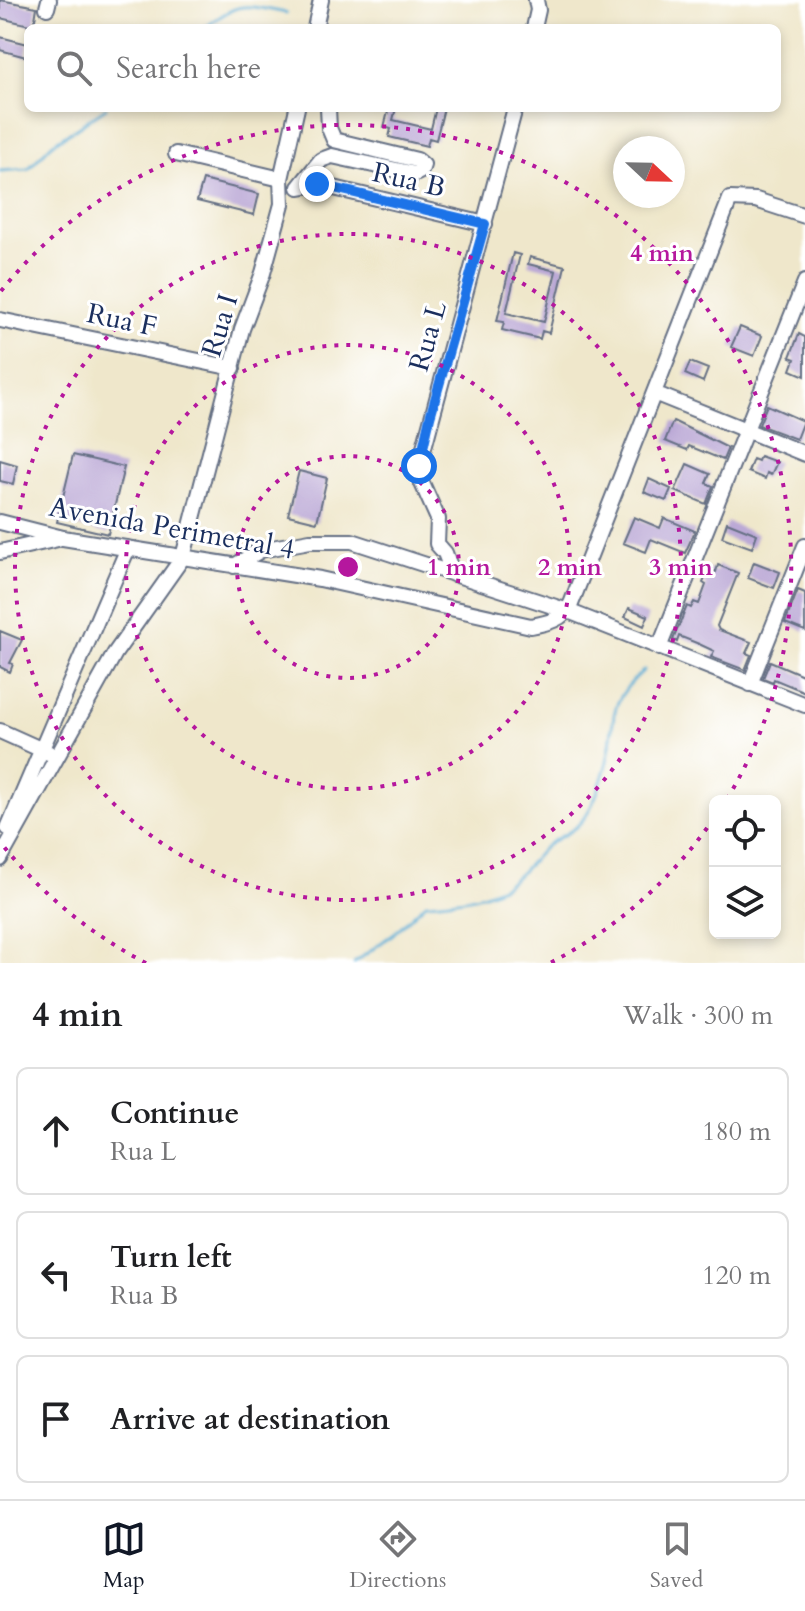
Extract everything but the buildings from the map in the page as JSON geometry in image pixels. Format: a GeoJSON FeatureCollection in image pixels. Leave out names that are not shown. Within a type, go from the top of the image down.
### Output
{"type":"FeatureCollection","features":[{"type":"Feature","properties":{"kind":"street"},"geometry":{"type":"LineString","coordinates":[[535,24],[538,10],[536,0]]}},
{"type":"Feature","properties":{"kind":"street"},"geometry":{"type":"LineString","coordinates":[[316,24],[320,4]]}},
{"type":"Feature","properties":{"kind":"street"},"geometry":{"type":"LineString","coordinates":[[320,4],[322,24]]}},
{"type":"Feature","properties":{"kind":"street","name":"Rua I"},"geometry":{"type":"LineString","coordinates":[[183,557],[246,315],[263,273],[282,204],[281,179],[296,112]]}},
{"type":"Feature","properties":{"kind":"street"},"geometry":{"type":"LineString","coordinates":[[282,204],[321,160],[332,156],[415,174],[421,171],[423,165],[417,160],[334,140],[329,128],[328,112]]}},
{"type":"Feature","properties":{"kind":"street","name":"Rua L"},"geometry":{"type":"LineString","coordinates":[[453,574],[445,553],[437,544],[438,519],[421,481],[419,466],[514,112]]}},
{"type":"Feature","properties":{"kind":"street"},"geometry":{"type":"LineString","coordinates":[[176,154],[281,179]]}},
{"type":"Feature","properties":{"kind":"street","name":"Rua B"},"geometry":{"type":"LineString","coordinates":[[300,186],[317,184],[485,224]]}},
{"type":"Feature","properties":{"kind":"street"},"geometry":{"type":"LineString","coordinates":[[569,607],[730,199],[756,200],[805,216]]}},
{"type":"Feature","properties":{"kind":"street"},"geometry":{"type":"LineString","coordinates":[[660,644],[805,282]]}},
{"type":"Feature","properties":{"kind":"street","name":"Rua F"},"geometry":{"type":"LineString","coordinates":[[0,320],[233,368]]}},
{"type":"Feature","properties":{"kind":"street"},"geometry":{"type":"LineString","coordinates":[[654,393],[805,454]]}},
{"type":"Feature","properties":{"kind":"street","name":"Avenida Perimetral 4"},"geometry":{"type":"LineString","coordinates":[[0,522],[63,538],[320,579],[531,626],[553,621],[569,607]]}},
{"type":"Feature","properties":{"kind":"street"},"geometry":{"type":"LineString","coordinates":[[2,555],[63,538]]}},
{"type":"Feature","properties":{"kind":"street"},"geometry":{"type":"LineString","coordinates":[[234,566],[261,550],[310,541],[352,541],[569,607],[805,705]]}},
{"type":"Feature","properties":{"kind":"street"},"geometry":{"type":"LineString","coordinates":[[751,680],[805,546]]}},
{"type":"Feature","properties":{"kind":"street"},"geometry":{"type":"LineString","coordinates":[[0,847],[128,548]]}},
{"type":"Feature","properties":{"kind":"street"},"geometry":{"type":"LineString","coordinates":[[0,859],[115,653],[183,557]]}},
{"type":"Feature","properties":{"kind":"street"},"geometry":{"type":"LineString","coordinates":[[751,680],[805,696]]}},
{"type":"Feature","properties":{"kind":"street"},"geometry":{"type":"LineString","coordinates":[[0,731],[57,757]]}},
{"type":"Feature","properties":{"kind":"waterway"},"geometry":{"type":"LineString","coordinates":[[211,24],[226,13],[243,7],[286,13]]}},
{"type":"Feature","properties":{"kind":"waterway"},"geometry":{"type":"LineString","coordinates":[[0,171],[28,169],[52,144],[100,112]]}},
{"type":"Feature","properties":{"kind":"waterway"},"geometry":{"type":"LineString","coordinates":[[354,963],[393,934],[426,903],[487,893],[508,883],[548,845],[584,819],[601,783],[616,706],[644,670]]}},
{"type":"Feature","properties":{"kind":"route"},"geometry":{"type":"LineString","coordinates":[[317,184],[485,224],[419,466]]}}]}
